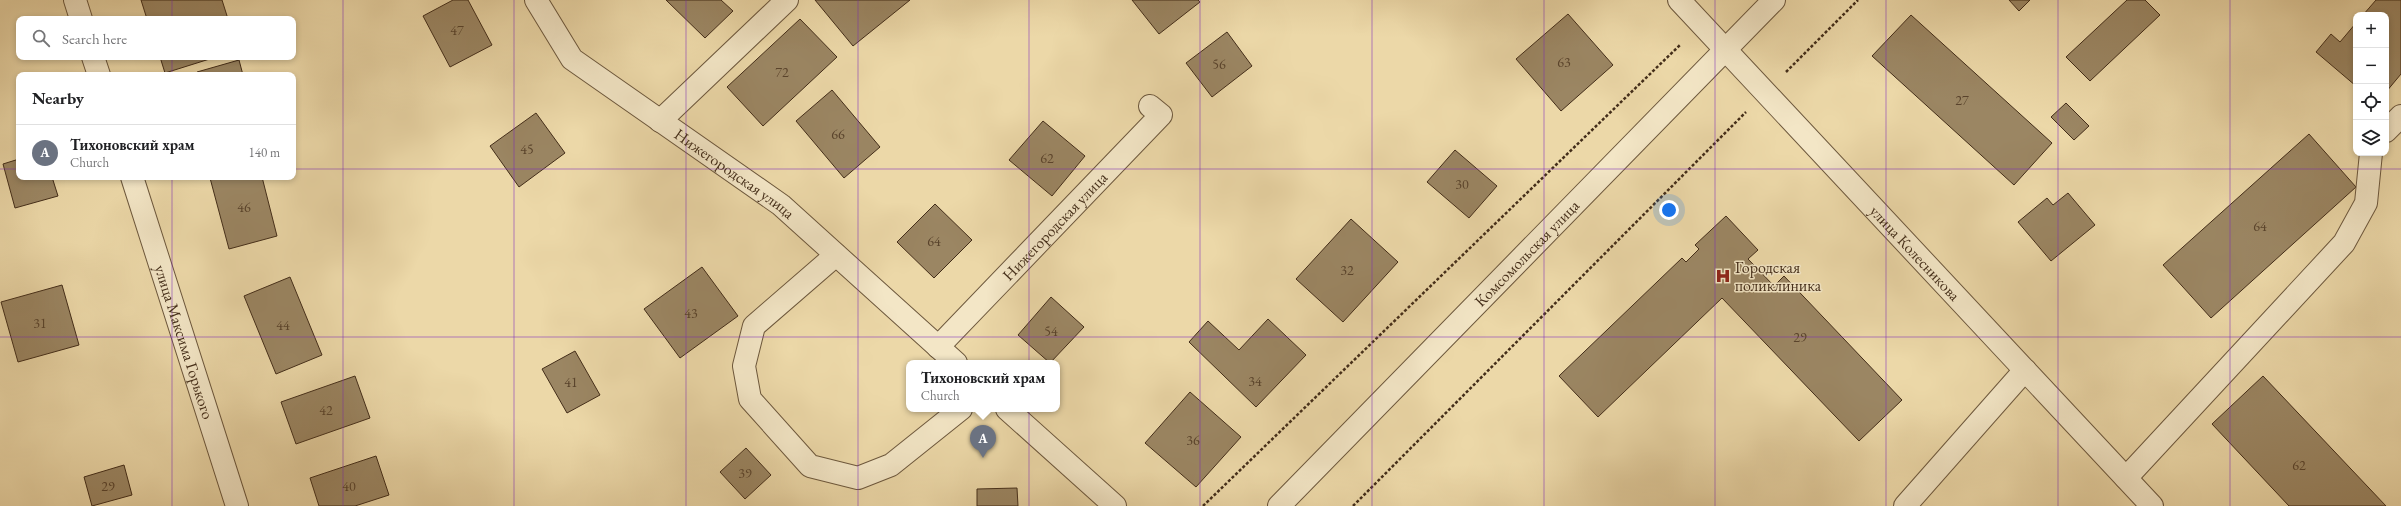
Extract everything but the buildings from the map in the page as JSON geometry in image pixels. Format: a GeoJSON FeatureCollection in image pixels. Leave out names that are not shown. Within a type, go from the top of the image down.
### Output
{"type":"FeatureCollection","features":[{"type":"Feature","properties":{"kind":"street"},"geometry":{"type":"LineString","coordinates":[[75,0],[80,16]]}},
{"type":"Feature","properties":{"kind":"street","name":"Нижегородская улица"},"geometry":{"type":"LineString","coordinates":[[536,0],[572,59],[781,205],[953,360]]}},
{"type":"Feature","properties":{"kind":"street"},"geometry":{"type":"LineString","coordinates":[[660,121],[787,0]]}},
{"type":"Feature","properties":{"kind":"street","name":"улица Колесникова"},"geometry":{"type":"LineString","coordinates":[[1680,0],[2152,506]]}},
{"type":"Feature","properties":{"kind":"street","name":"Комсомольская улица"},"geometry":{"type":"LineString","coordinates":[[1283,505],[1774,0]]}},
{"type":"Feature","properties":{"kind":"street"},"geometry":{"type":"LineString","coordinates":[[94,60],[98,72]]}},
{"type":"Feature","properties":{"kind":"street","name":"Нижегородская улица"},"geometry":{"type":"LineString","coordinates":[[938,347],[1160,115],[1150,106]]}},
{"type":"Feature","properties":{"kind":"street"},"geometry":{"type":"LineString","coordinates":[[2389,128],[2401,116]]}},
{"type":"Feature","properties":{"kind":"street"},"geometry":{"type":"LineString","coordinates":[[2126,478],[2344,243],[2366,203],[2371,156]]}},
{"type":"Feature","properties":{"kind":"street","name":"улица Максима Горького"},"geometry":{"type":"LineString","coordinates":[[133,180],[238,506]]}},
{"type":"Feature","properties":{"kind":"street"},"geometry":{"type":"LineString","coordinates":[[836,255],[754,326],[744,366],[750,399],[810,466],[858,478],[891,465],[957,412]]}},
{"type":"Feature","properties":{"kind":"street"},"geometry":{"type":"LineString","coordinates":[[1905,506],[2025,370]]}},
{"type":"Feature","properties":{"kind":"street"},"geometry":{"type":"LineString","coordinates":[[1010,412],[1115,506]]}},
{"type":"Feature","properties":{"kind":"path"},"geometry":{"type":"LineString","coordinates":[[1353,506],[1858,0]]}},
{"type":"Feature","properties":{"kind":"path"},"geometry":{"type":"LineString","coordinates":[[1203,506],[1702,24]]}},
{"type":"Feature","properties":{"kind":"place","name":"Городская поликлиника"},"geometry":{"type":"Point","coordinates":[1723,276]}},
{"type":"Feature","properties":{"kind":"place","name":"Тихоновский храм"},"geometry":{"type":"Point","coordinates":[983,458]}}]}
